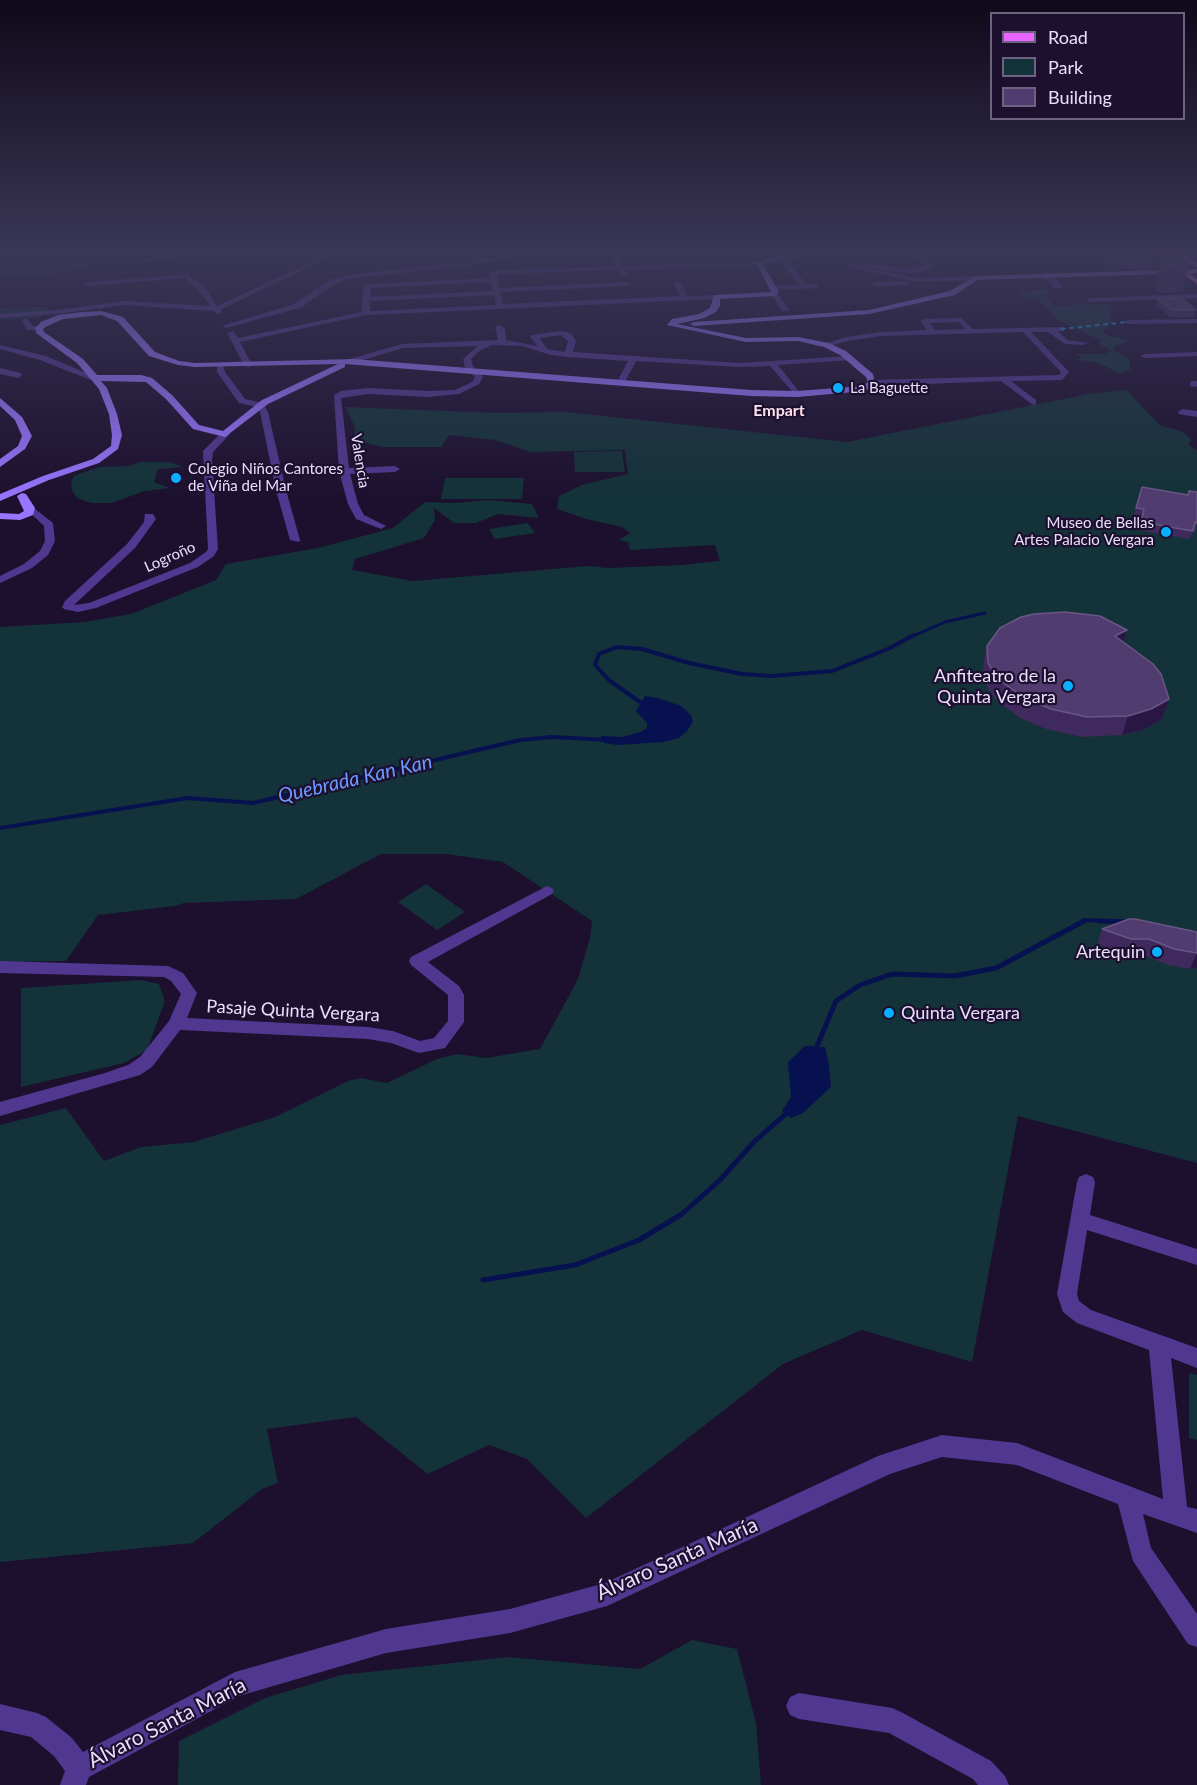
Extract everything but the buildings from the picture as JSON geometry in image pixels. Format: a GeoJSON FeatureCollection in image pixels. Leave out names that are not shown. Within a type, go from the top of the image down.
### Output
{"type":"FeatureCollection","features":[{"type":"Feature","properties":{"kind":"street"},"geometry":{"type":"LineString","coordinates":[[5,496],[31,484],[96,461],[116,447],[117,435],[113,414],[103,388],[80,361],[43,335]]}},
{"type":"Feature","properties":{"kind":"street"},"geometry":{"type":"LineString","coordinates":[[136,335],[152,354],[178,363],[220,366],[353,361],[742,392],[797,394],[859,389],[872,383],[1062,377],[1065,372],[1030,335]]}},
{"type":"Feature","properties":{"kind":"street"},"geometry":{"type":"LineString","coordinates":[[232,335],[248,364]]}},
{"type":"Feature","properties":{"kind":"street"},"geometry":{"type":"LineString","coordinates":[[235,341],[262,335]]}},
{"type":"Feature","properties":{"kind":"street"},"geometry":{"type":"LineString","coordinates":[[498,342],[499,335]]}},
{"type":"Feature","properties":{"kind":"street"},"geometry":{"type":"LineString","coordinates":[[543,350],[534,337],[545,335]]}},
{"type":"Feature","properties":{"kind":"street"},"geometry":{"type":"LineString","coordinates":[[568,335],[572,341],[568,355]]}},
{"type":"Feature","properties":{"kind":"street"},"geometry":{"type":"LineString","coordinates":[[720,335],[746,340],[798,339],[826,345],[850,358],[870,376],[872,383]]}},
{"type":"Feature","properties":{"kind":"street"},"geometry":{"type":"LineString","coordinates":[[826,345],[874,335]]}},
{"type":"Feature","properties":{"kind":"street"},"geometry":{"type":"LineString","coordinates":[[1057,335],[1065,342],[1083,343]]}},
{"type":"Feature","properties":{"kind":"street"},"geometry":{"type":"LineString","coordinates":[[474,371],[467,359],[471,353],[498,342]]}},
{"type":"Feature","properties":{"kind":"street"},"geometry":{"type":"LineString","coordinates":[[353,361],[402,346],[498,342],[523,344],[568,355],[740,365],[850,358]]}},
{"type":"Feature","properties":{"kind":"street"},"geometry":{"type":"LineString","coordinates":[[0,347],[44,358],[94,378],[149,380],[170,397],[196,426],[225,434]]}},
{"type":"Feature","properties":{"kind":"street"},"geometry":{"type":"LineString","coordinates":[[1145,356],[1197,354]]}},
{"type":"Feature","properties":{"kind":"street"},"geometry":{"type":"LineString","coordinates":[[621,382],[633,360]]}},
{"type":"Feature","properties":{"kind":"street","name":"Logroño"},"geometry":{"type":"LineString","coordinates":[[149,516],[151,519],[149,523],[131,546],[69,603],[68,607],[78,609],[92,606],[194,565],[210,554],[213,549],[208,451],[260,405],[327,371],[353,361]]}},
{"type":"Feature","properties":{"kind":"street"},"geometry":{"type":"LineString","coordinates":[[772,363],[797,394]]}},
{"type":"Feature","properties":{"kind":"street"},"geometry":{"type":"LineString","coordinates":[[220,366],[221,372],[242,400],[260,405],[268,422],[281,490],[295,540]]}},
{"type":"Feature","properties":{"kind":"street"},"geometry":{"type":"LineString","coordinates":[[0,370],[18,375]]}},
{"type":"Feature","properties":{"kind":"street","name":"Valencia"},"geometry":{"type":"LineString","coordinates":[[381,526],[360,517],[353,504],[344,471],[338,397],[341,394],[368,391],[428,394],[456,392],[475,384],[479,377],[474,371]]}},
{"type":"Feature","properties":{"kind":"street"},"geometry":{"type":"LineString","coordinates":[[1002,378],[1033,402]]}},
{"type":"Feature","properties":{"kind":"street"},"geometry":{"type":"LineString","coordinates":[[103,388],[119,379]]}},
{"type":"Feature","properties":{"kind":"street"},"geometry":{"type":"LineString","coordinates":[[0,401],[19,419],[27,436],[22,447],[0,464]]}},
{"type":"Feature","properties":{"kind":"street"},"geometry":{"type":"LineString","coordinates":[[1182,412],[1197,414]]}},
{"type":"Feature","properties":{"kind":"street"},"geometry":{"type":"LineString","coordinates":[[344,471],[395,469]]}},
{"type":"Feature","properties":{"kind":"street"},"geometry":{"type":"LineString","coordinates":[[22,496],[31,484]]}},
{"type":"Feature","properties":{"kind":"street"},"geometry":{"type":"LineString","coordinates":[[5,496],[22,496]]}},
{"type":"Feature","properties":{"kind":"street"},"geometry":{"type":"LineString","coordinates":[[0,580],[28,566],[44,553],[50,541],[49,525],[26,505],[22,496]]}},
{"type":"Feature","properties":{"kind":"street"},"geometry":{"type":"LineString","coordinates":[[20,517],[29,513],[30,508]]}},
{"type":"Feature","properties":{"kind":"street"},"geometry":{"type":"LineString","coordinates":[[0,516],[44,521]]}},
{"type":"Feature","properties":{"kind":"street","name":"Pasaje Quinta Vergara"},"geometry":{"type":"LineString","coordinates":[[176,1024],[368,1034],[393,1037],[419,1047],[439,1044],[456,1022],[456,995],[417,961],[547,891]]}},
{"type":"Feature","properties":{"kind":"street"},"geometry":{"type":"LineString","coordinates":[[0,967],[168,972],[177,977],[189,993],[176,1024],[146,1062],[134,1070],[0,1109]]}},
{"type":"Feature","properties":{"kind":"street"},"geometry":{"type":"LineString","coordinates":[[1086,1182],[1067,1294],[1070,1306],[1084,1317],[1197,1358]]}},
{"type":"Feature","properties":{"kind":"street"},"geometry":{"type":"LineString","coordinates":[[1081,1220],[1197,1257]]}},
{"type":"Feature","properties":{"kind":"street"},"geometry":{"type":"LineString","coordinates":[[1159,1345],[1186,1518]]}},
{"type":"Feature","properties":{"kind":"street","name":"Álvaro Santa María"},"geometry":{"type":"LineString","coordinates":[[0,1716],[37,1726],[63,1747],[76,1776],[235,1685],[387,1641],[510,1621],[607,1594],[886,1464],[942,1446],[1017,1454],[1186,1518]]}},
{"type":"Feature","properties":{"kind":"street"},"geometry":{"type":"LineString","coordinates":[[1128,1497],[1141,1553],[1197,1635]]}},
{"type":"Feature","properties":{"kind":"street"},"geometry":{"type":"LineString","coordinates":[[799,1706],[892,1721],[982,1770],[996,1785]]}},
{"type":"Feature","properties":{"kind":"green space"},"geometry":{"type":"Polygon","coordinates":[[[1090,335],[1108,335],[1130,340],[1114,347],[1114,350],[1129,360],[1131,370],[1120,374],[1099,363],[1074,359],[1081,358],[1077,354],[1104,354],[1111,351],[1097,342],[1102,341],[1090,335]]]}},
{"type":"Feature","properties":{"kind":"green space","name":"Quinta Vergara"},"geometry":{"type":"Polygon","coordinates":[[[1126,390],[1161,426],[1181,431],[1192,440],[1188,444],[1197,450],[1197,1163],[1018,1116],[972,1362],[862,1330],[783,1364],[586,1518],[527,1459],[489,1445],[428,1474],[356,1417],[267,1429],[278,1483],[262,1489],[193,1543],[0,1562],[0,1125],[66,1108],[104,1161],[141,1147],[194,1142],[275,1117],[348,1081],[361,1078],[387,1083],[437,1059],[457,1054],[486,1058],[540,1049],[578,979],[590,938],[592,921],[503,862],[446,854],[381,854],[296,899],[184,903],[98,915],[66,961],[0,962],[0,627],[84,622],[131,614],[216,580],[226,564],[318,548],[393,528],[425,502],[456,503],[488,500],[532,504],[539,518],[498,514],[476,523],[454,523],[434,508],[435,520],[424,538],[355,559],[352,570],[413,581],[588,566],[609,568],[720,561],[715,545],[630,550],[628,542],[619,540],[630,533],[622,527],[586,519],[557,509],[559,496],[582,485],[628,474],[625,450],[531,452],[495,440],[449,435],[441,447],[382,447],[354,440],[355,427],[345,407],[497,413],[565,412],[847,442],[1094,393],[1126,390]]]}},
{"type":"Feature","properties":{"kind":"green space"},"geometry":{"type":"Polygon","coordinates":[[[622,451],[625,472],[575,472],[574,452],[622,451]]]}},
{"type":"Feature","properties":{"kind":"green space"},"geometry":{"type":"Polygon","coordinates":[[[140,462],[170,462],[183,467],[158,469],[154,482],[169,488],[144,491],[112,503],[91,503],[77,498],[72,491],[71,482],[74,476],[99,467],[129,466],[140,462]]]}},
{"type":"Feature","properties":{"kind":"green space"},"geometry":{"type":"Polygon","coordinates":[[[445,478],[524,478],[522,499],[441,499],[445,478]]]}},
{"type":"Feature","properties":{"kind":"green space"},"geometry":{"type":"Polygon","coordinates":[[[528,523],[535,533],[495,539],[489,529],[528,523]]]}},
{"type":"Feature","properties":{"kind":"green space"},"geometry":{"type":"Polygon","coordinates":[[[426,884],[465,912],[437,930],[398,902],[426,884]]]}},
{"type":"Feature","properties":{"kind":"green space"},"geometry":{"type":"Polygon","coordinates":[[[141,980],[159,984],[165,1001],[147,1050],[124,1063],[21,1087],[21,988],[141,980]]]}},
{"type":"Feature","properties":{"kind":"green space"},"geometry":{"type":"Polygon","coordinates":[[[1189,1373],[1197,1375],[1197,1440],[1189,1438],[1189,1373]]]}},
{"type":"Feature","properties":{"kind":"green space"},"geometry":{"type":"Polygon","coordinates":[[[692,1640],[737,1649],[756,1723],[761,1785],[178,1785],[179,1741],[265,1698],[341,1675],[508,1657],[640,1669],[692,1640]]]}},
{"type":"Feature","properties":{"kind":"shaded area"},"geometry":{"type":"Polygon","coordinates":[[[645,696],[681,706],[691,715],[693,722],[687,731],[679,738],[663,742],[618,745],[604,743],[601,736],[623,737],[647,728],[647,723],[636,711],[645,696]]]}},
{"type":"Feature","properties":{"kind":"shaded area"},"geometry":{"type":"Polygon","coordinates":[[[805,1046],[825,1047],[831,1087],[803,1113],[791,1118],[782,1111],[791,1097],[788,1062],[805,1046]]]}},
{"type":"Feature","properties":{"kind":"waterway"},"geometry":{"type":"LineString","coordinates":[[911,637],[945,622],[985,613]]}},
{"type":"Feature","properties":{"kind":"waterway"},"geometry":{"type":"LineString","coordinates":[[644,705],[609,680],[595,665],[599,654],[617,647],[642,649],[689,663],[742,674],[772,676],[832,671],[888,649],[914,635]]}},
{"type":"Feature","properties":{"kind":"waterway","name":"Quebrada Kan Kan"},"geometry":{"type":"LineString","coordinates":[[0,828],[188,798],[253,803],[520,740],[552,737],[608,740]]}},
{"type":"Feature","properties":{"kind":"waterway"},"geometry":{"type":"LineString","coordinates":[[1081,922],[1085,920],[1128,922],[1101,921]]}},
{"type":"Feature","properties":{"kind":"waterway"},"geometry":{"type":"LineString","coordinates":[[815,1051],[836,1001],[860,985],[892,974],[955,976],[996,968],[1084,921]]}},
{"type":"Feature","properties":{"kind":"waterway"},"geometry":{"type":"LineString","coordinates":[[483,1280],[575,1265],[639,1240],[682,1214],[720,1180],[754,1142],[790,1110]]}},
{"type":"Feature","properties":{"kind":"place","name":"La Baguette"},"geometry":{"type":"Point","coordinates":[838,388]}},
{"type":"Feature","properties":{"kind":"place","name":"Colegio Niños Cantores de Viña del Mar"},"geometry":{"type":"Point","coordinates":[176,478]}},
{"type":"Feature","properties":{"kind":"place","name":"Museo de Bellas Artes Palacio Vergara"},"geometry":{"type":"Point","coordinates":[1166,532]}},
{"type":"Feature","properties":{"kind":"place","name":"Anfiteatro de la Quinta Vergara"},"geometry":{"type":"Point","coordinates":[1068,686]}},
{"type":"Feature","properties":{"kind":"place","name":"Artequin"},"geometry":{"type":"Point","coordinates":[1157,952]}},
{"type":"Feature","properties":{"kind":"place","name":"Quinta Vergara"},"geometry":{"type":"Point","coordinates":[889,1013]}},
{"type":"Feature","properties":{"kind":"district","name":"Empart"},"geometry":{"type":"Point","coordinates":[779,411]}}]}
